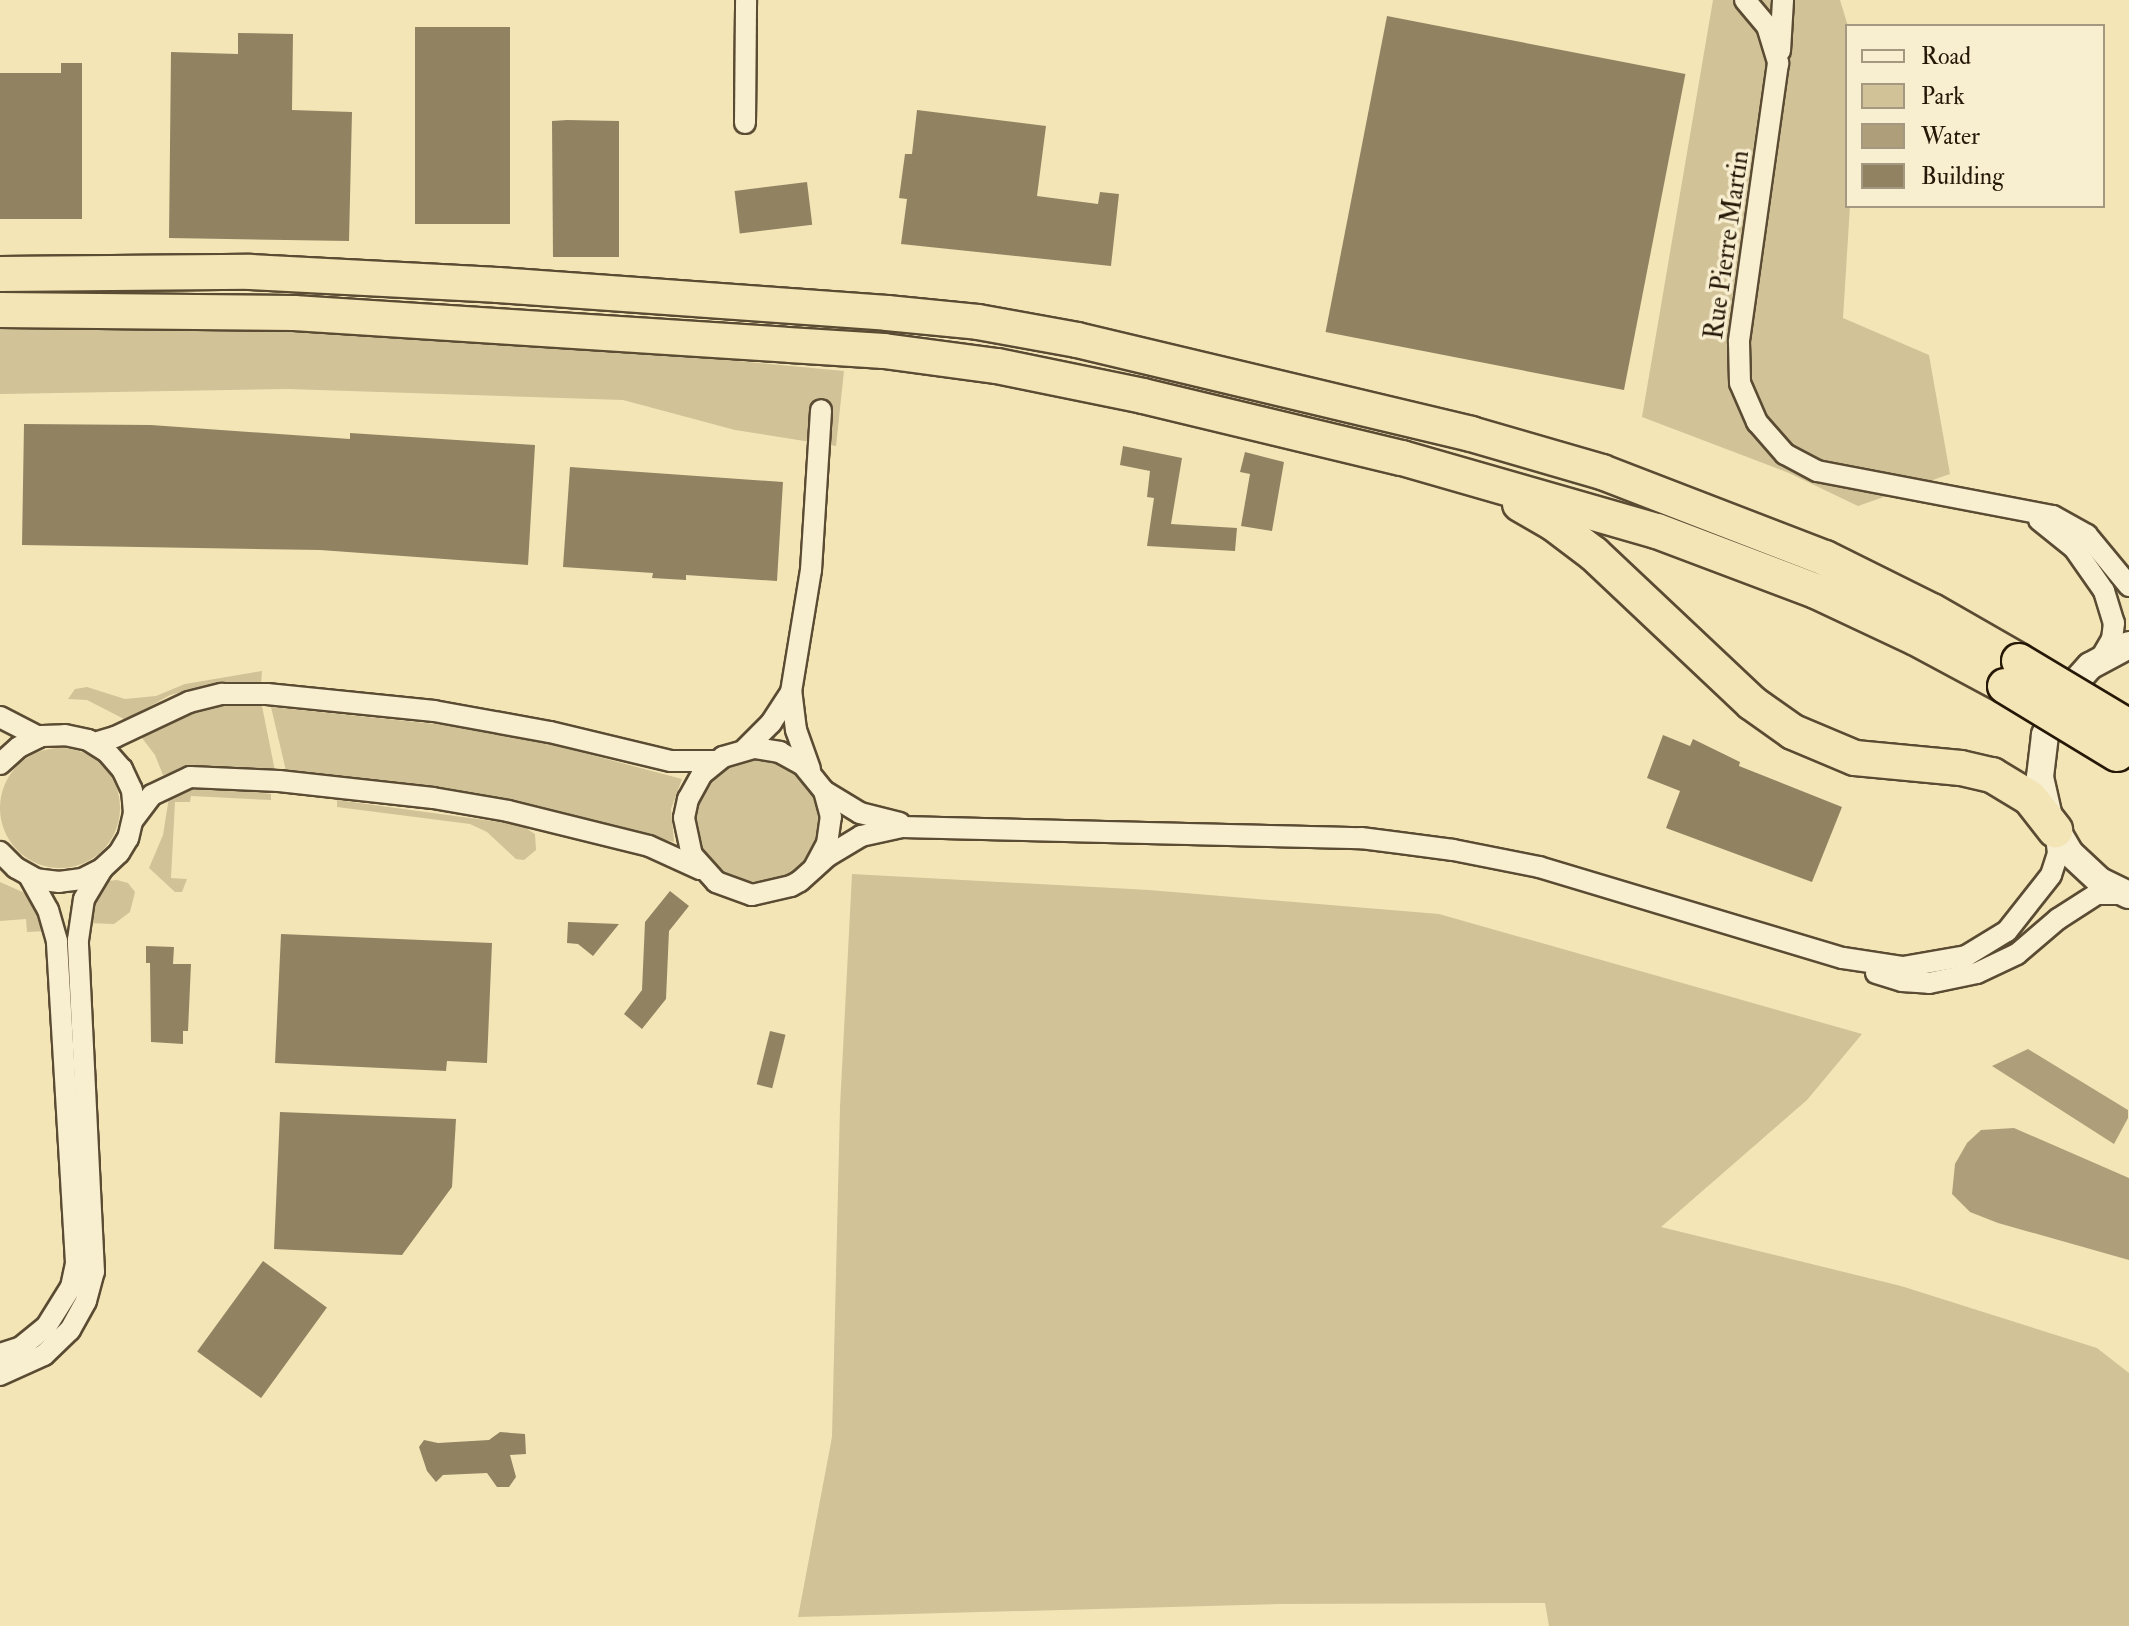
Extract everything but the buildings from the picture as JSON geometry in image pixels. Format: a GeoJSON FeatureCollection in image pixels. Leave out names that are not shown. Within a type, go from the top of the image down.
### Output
{"type":"FeatureCollection","features":[{"type":"Feature","properties":{"kind":"highway"},"geometry":{"type":"LineString","coordinates":[[0,274],[250,272],[456,282],[887,313],[978,322],[1077,340],[1471,434],[1602,472],[1825,558],[1919,605],[2012,674],[2125,747]]}},
{"type":"Feature","properties":{"kind":"highway"},"geometry":{"type":"LineString","coordinates":[[0,310],[294,313],[884,351],[1062,378],[1402,458],[1600,513],[1762,568],[2012,674]]}},
{"type":"Feature","properties":{"kind":"highway"},"geometry":{"type":"LineString","coordinates":[[1402,458],[1502,496],[1563,529],[1594,554],[1752,703],[1793,732],[1855,758],[1961,768],[1992,775],[2030,798],[2055,830]]}},
{"type":"Feature","properties":{"kind":"street"},"geometry":{"type":"LineString","coordinates":[[745,123],[746,0]]}},
{"type":"Feature","properties":{"kind":"street","name":"Rue Pierre Martin"},"geometry":{"type":"LineString","coordinates":[[1745,0],[1767,26],[1778,63],[1739,342],[1740,383],[1752,413],[1770,440],[1785,454],[1817,471],[2036,511],[2071,524],[2099,547],[2129,586]]}},
{"type":"Feature","properties":{"kind":"street"},"geometry":{"type":"LineString","coordinates":[[1778,63],[1783,0]]}},
{"type":"Feature","properties":{"kind":"street"},"geometry":{"type":"LineString","coordinates":[[814,868],[830,835],[830,808],[824,791],[810,771],[796,730],[791,692],[809,593],[821,410]]}},
{"type":"Feature","properties":{"kind":"street","name":"Rue Pierre Martin"},"geometry":{"type":"LineString","coordinates":[[2010,506],[2059,534],[2095,575],[2112,609],[2114,623],[2112,639],[2101,658]]}},
{"type":"Feature","properties":{"kind":"street"},"geometry":{"type":"LineString","coordinates":[[1843,958],[1879,965],[1920,967],[1983,949],[2017,922],[2045,885],[2056,863],[2055,830],[2040,777],[2045,735],[2062,697],[2080,676],[2101,658],[2129,645]]}},
{"type":"Feature","properties":{"kind":"street"},"geometry":{"type":"LineString","coordinates":[[94,743],[131,730],[189,702],[222,694],[255,693],[434,711],[550,732],[671,761],[716,761],[745,749],[764,732],[791,692]]}},
{"type":"Feature","properties":{"kind":"street"},"geometry":{"type":"LineString","coordinates":[[0,717],[39,737]]}},
{"type":"Feature","properties":{"kind":"street"},"geometry":{"type":"LineString","coordinates":[[0,764],[19,747],[39,737],[65,735],[94,743],[113,757],[126,775],[133,797],[133,820]]}},
{"type":"Feature","properties":{"kind":"street"},"geometry":{"type":"LineString","coordinates":[[745,749],[780,752],[810,771]]}},
{"type":"Feature","properties":{"kind":"street"},"geometry":{"type":"LineString","coordinates":[[703,870],[689,846],[684,818],[696,782],[716,761]]}},
{"type":"Feature","properties":{"kind":"street"},"geometry":{"type":"LineString","coordinates":[[0,1375],[44,1355],[70,1330],[86,1301],[94,1272],[78,940],[84,899],[102,869],[124,846],[133,820],[152,795],[190,777],[279,781],[433,798],[530,815],[649,846],[703,870],[733,890],[763,894],[791,886],[861,836],[886,829],[922,826],[1312,835],[1453,850],[1579,877],[1843,958],[1902,981],[1929,983],[1992,968],[2017,954],[2058,919],[2097,894],[2127,895]]}},
{"type":"Feature","properties":{"kind":"street"},"geometry":{"type":"LineString","coordinates":[[824,791],[869,816],[922,826]]}},
{"type":"Feature","properties":{"kind":"street"},"geometry":{"type":"LineString","coordinates":[[2055,830],[2070,853],[2089,873],[2127,895]]}},
{"type":"Feature","properties":{"kind":"street"},"geometry":{"type":"LineString","coordinates":[[0,852],[29,876],[48,910],[57,941],[76,1263],[71,1287],[46,1327],[21,1347],[0,1354]]}},
{"type":"Feature","properties":{"kind":"street"},"geometry":{"type":"LineString","coordinates":[[29,876],[67,882],[102,869]]}},
{"type":"Feature","properties":{"kind":"green space"},"geometry":{"type":"Polygon","coordinates":[[[1713,0],[1840,0],[1847,24],[1845,208],[1850,208],[1843,318],[1929,355],[1950,474],[1858,506],[1789,473],[1642,417],[1713,0]]]}},
{"type":"Feature","properties":{"kind":"green space"},"geometry":{"type":"Polygon","coordinates":[[[0,325],[231,327],[619,350],[844,371],[836,446],[735,430],[623,400],[288,389],[0,394],[0,325]]]}},
{"type":"Feature","properties":{"kind":"green space"},"geometry":{"type":"Polygon","coordinates":[[[262,671],[261,684],[196,688],[170,695],[126,720],[87,700],[68,699],[75,689],[87,687],[125,699],[156,696],[185,684],[262,671]]]}},
{"type":"Feature","properties":{"kind":"green space"},"geometry":{"type":"Polygon","coordinates":[[[225,705],[262,706],[275,771],[193,766],[163,775],[155,755],[142,738],[184,715],[225,705]]]}},
{"type":"Feature","properties":{"kind":"green space"},"geometry":{"type":"Polygon","coordinates":[[[271,707],[464,727],[546,743],[682,779],[671,809],[674,842],[470,793],[286,771],[271,707]]]}},
{"type":"Feature","properties":{"kind":"green space"},"geometry":{"type":"Polygon","coordinates":[[[60,748],[83,753],[102,766],[115,785],[120,808],[115,831],[102,850],[83,863],[60,868],[37,863],[18,850],[5,831],[0,808],[5,785],[18,766],[37,753],[60,748]]]}},
{"type":"Feature","properties":{"kind":"green space"},"geometry":{"type":"Polygon","coordinates":[[[757,760],[780,765],[800,778],[813,798],[818,821],[813,844],[800,864],[780,877],[757,882],[734,877],[714,864],[701,844],[696,821],[701,798],[714,778],[734,765],[757,760]]]}},
{"type":"Feature","properties":{"kind":"green space"},"geometry":{"type":"Polygon","coordinates":[[[211,787],[271,794],[271,800],[191,796],[190,802],[175,802],[171,878],[187,879],[182,892],[175,892],[149,868],[163,835],[169,797],[185,789],[211,787]]]}},
{"type":"Feature","properties":{"kind":"green space"},"geometry":{"type":"Polygon","coordinates":[[[337,800],[521,825],[535,834],[536,850],[524,860],[516,859],[487,832],[470,824],[337,807],[337,800]]]}},
{"type":"Feature","properties":{"kind":"green space"},"geometry":{"type":"Polygon","coordinates":[[[852,874],[1149,890],[1439,914],[1862,1034],[1807,1100],[1661,1227],[1901,1286],[2097,1348],[2129,1373],[2129,1626],[1549,1626],[1545,1603],[1282,1604],[798,1617],[832,1437],[840,1107],[852,874]]]}},
{"type":"Feature","properties":{"kind":"green space"},"geometry":{"type":"Polygon","coordinates":[[[108,881],[128,883],[135,892],[130,912],[114,924],[87,923],[101,889],[108,881]]]}},
{"type":"Feature","properties":{"kind":"green space"},"geometry":{"type":"Polygon","coordinates":[[[0,882],[27,894],[48,931],[27,932],[26,919],[0,921],[0,882]]]}},
{"type":"Feature","properties":{"kind":"water"},"geometry":{"type":"Polygon","coordinates":[[[2028,1049],[2128,1110],[2128,1118],[2114,1144],[1992,1066],[2028,1049]]]}},
{"type":"Feature","properties":{"kind":"water"},"geometry":{"type":"Polygon","coordinates":[[[2014,1128],[2129,1178],[2129,1260],[1998,1223],[1970,1212],[1952,1194],[1955,1164],[1967,1143],[1981,1130],[2014,1128]]]}}]}
